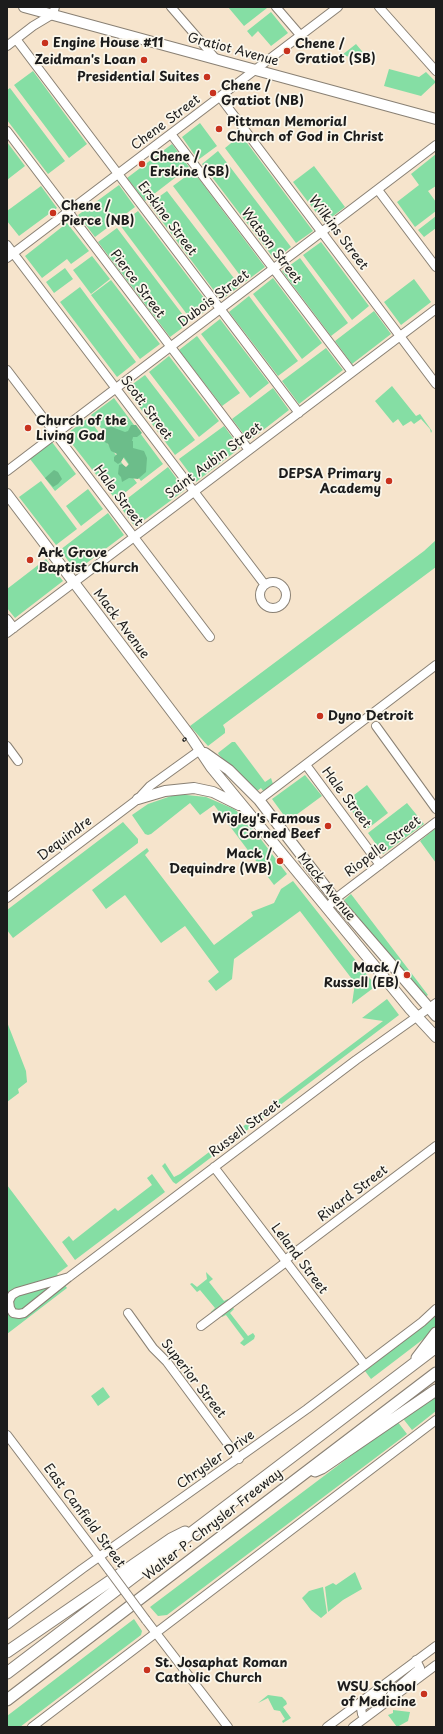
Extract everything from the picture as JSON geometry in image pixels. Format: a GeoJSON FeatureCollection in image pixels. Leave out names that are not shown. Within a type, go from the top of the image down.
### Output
{"type":"FeatureCollection","features":[{"type":"Feature","properties":{"kind":"highway"},"geometry":{"type":"LineString","coordinates":[[408,1369],[436,1333]]}},
{"type":"Feature","properties":{"kind":"highway","name":"Walter P. Chrysler Freeway"},"geometry":{"type":"LineString","coordinates":[[7,1673],[436,1347]]}},
{"type":"Feature","properties":{"kind":"highway","name":"Walter P. Chrysler Freeway"},"geometry":{"type":"LineString","coordinates":[[7,1700],[436,1373]]}},
{"type":"Feature","properties":{"kind":"highway"},"geometry":{"type":"LineString","coordinates":[[294,1480],[322,1468],[436,1390]]}},
{"type":"Feature","properties":{"kind":"highway"},"geometry":{"type":"LineString","coordinates":[[7,1652],[171,1539],[207,1521]]}},
{"type":"Feature","properties":{"kind":"main road","name":"Gratiot Avenue"},"geometry":{"type":"LineString","coordinates":[[24,7],[54,10],[216,59],[436,119]]}},
{"type":"Feature","properties":{"kind":"main road","name":"Mack Avenue"},"geometry":{"type":"LineString","coordinates":[[7,494],[74,583],[197,753],[211,767],[266,832],[416,1017],[436,1037]]}},
{"type":"Feature","properties":{"kind":"main road","name":"Mack Avenue"},"geometry":{"type":"LineString","coordinates":[[197,753],[229,770],[259,800],[335,899],[413,990],[434,1009]]}},
{"type":"Feature","properties":{"kind":"main road"},"geometry":{"type":"LineString","coordinates":[[138,799],[176,789],[203,790],[235,802],[250,814]]}},
{"type":"Feature","properties":{"kind":"main road"},"geometry":{"type":"LineString","coordinates":[[266,832],[290,857],[297,857],[300,853]]}},
{"type":"Feature","properties":{"kind":"main road"},"geometry":{"type":"LineString","coordinates":[[402,1000],[407,1002],[411,1001],[414,997],[413,990]]}},
{"type":"Feature","properties":{"kind":"street"},"geometry":{"type":"LineString","coordinates":[[171,7],[216,59]]}},
{"type":"Feature","properties":{"kind":"street"},"geometry":{"type":"LineString","coordinates":[[276,7],[301,36]]}},
{"type":"Feature","properties":{"kind":"street","name":"Chene Street"},"geometry":{"type":"LineString","coordinates":[[10,256],[338,7]]}},
{"type":"Feature","properties":{"kind":"street"},"geometry":{"type":"LineString","coordinates":[[379,7],[436,71]]}},
{"type":"Feature","properties":{"kind":"street"},"geometry":{"type":"LineString","coordinates":[[7,46],[54,10]]}},
{"type":"Feature","properties":{"kind":"street","name":"Erskine Street"},"geometry":{"type":"LineString","coordinates":[[16,40],[299,413]]}},
{"type":"Feature","properties":{"kind":"street","name":"Wilkins Street"},"geometry":{"type":"LineString","coordinates":[[220,97],[436,384]]}},
{"type":"Feature","properties":{"kind":"street","name":"Pierce Street"},"geometry":{"type":"LineString","coordinates":[[7,131],[249,450]]}},
{"type":"Feature","properties":{"kind":"street","name":"Watson Street"},"geometry":{"type":"LineString","coordinates":[[171,134],[352,372]]}},
{"type":"Feature","properties":{"kind":"street","name":"Dubois Street"},"geometry":{"type":"LineString","coordinates":[[7,471],[436,146]]}},
{"type":"Feature","properties":{"kind":"street"},"geometry":{"type":"LineString","coordinates":[[378,190],[436,266]]}},
{"type":"Feature","properties":{"kind":"street","name":"Scott Street"},"geometry":{"type":"LineString","coordinates":[[7,245],[10,256],[116,388],[266,585]]}},
{"type":"Feature","properties":{"kind":"street","name":"Saint Aubin Street"},"geometry":{"type":"LineString","coordinates":[[7,634],[436,308]]}},
{"type":"Feature","properties":{"kind":"street","name":"Hale Street"},"geometry":{"type":"LineString","coordinates":[[7,370],[210,637]]}},
{"type":"Feature","properties":{"kind":"street"},"geometry":{"type":"LineString","coordinates":[[7,619],[14,628]]}},
{"type":"Feature","properties":{"kind":"street"},"geometry":{"type":"LineString","coordinates":[[259,800],[436,665]]}},
{"type":"Feature","properties":{"kind":"street"},"geometry":{"type":"LineString","coordinates":[[376,726],[436,809]]}},
{"type":"Feature","properties":{"kind":"street"},"geometry":{"type":"LineString","coordinates":[[7,746],[18,761]]}},
{"type":"Feature","properties":{"kind":"street","name":"Dequindre"},"geometry":{"type":"LineString","coordinates":[[7,898],[138,799],[150,786],[197,753]]}},
{"type":"Feature","properties":{"kind":"street","name":"Hale Street"},"geometry":{"type":"LineString","coordinates":[[306,765],[380,865]]}},
{"type":"Feature","properties":{"kind":"street","name":"Riopelle Street"},"geometry":{"type":"LineString","coordinates":[[327,908],[335,899],[436,822]]}},
{"type":"Feature","properties":{"kind":"street","name":"Russell Street"},"geometry":{"type":"LineString","coordinates":[[69,1277],[17,1292],[12,1295],[9,1301],[12,1313],[19,1314],[24,1312],[356,1060],[416,1017],[434,1009]]}},
{"type":"Feature","properties":{"kind":"street","name":"Rivard Street"},"geometry":{"type":"LineString","coordinates":[[201,1326],[436,1146]]}},
{"type":"Feature","properties":{"kind":"street","name":"Leland Street"},"geometry":{"type":"LineString","coordinates":[[214,1167],[365,1366]]}},
{"type":"Feature","properties":{"kind":"street","name":"Chrysler Drive"},"geometry":{"type":"LineString","coordinates":[[7,1625],[99,1557],[239,1459],[365,1366],[436,1309]]}},
{"type":"Feature","properties":{"kind":"street","name":"Superior Street"},"geometry":{"type":"LineString","coordinates":[[128,1313],[153,1348],[167,1362],[239,1459]]}},
{"type":"Feature","properties":{"kind":"street"},"geometry":{"type":"LineString","coordinates":[[32,1727],[436,1420]]}},
{"type":"Feature","properties":{"kind":"street","name":"East Canfield Street"},"geometry":{"type":"LineString","coordinates":[[7,1435],[228,1727]]}},
{"type":"Feature","properties":{"kind":"street"},"geometry":{"type":"LineString","coordinates":[[327,1727],[436,1646]]}},
{"type":"Feature","properties":{"kind":"street"},"geometry":{"type":"LineString","coordinates":[[385,1703],[399,1686],[420,1668],[416,1660]]}},
{"type":"Feature","properties":{"kind":"street"},"geometry":{"type":"LineString","coordinates":[[353,1727],[436,1665]]}},
{"type":"Feature","properties":{"kind":"street"},"geometry":{"type":"LineString","coordinates":[[365,1718],[362,1714],[362,1708],[381,1694],[392,1678]]}},
{"type":"Feature","properties":{"kind":"green space"},"geometry":{"type":"Polygon","coordinates":[[[228,7],[266,7],[267,8],[244,26],[228,7]]]}},
{"type":"Feature","properties":{"kind":"green space"},"geometry":{"type":"Polygon","coordinates":[[[271,12],[288,33],[271,46],[258,31],[252,37],[247,31],[271,12]]]}},
{"type":"Feature","properties":{"kind":"green space"},"geometry":{"type":"Polygon","coordinates":[[[356,44],[371,62],[342,55],[356,44]]]}},
{"type":"Feature","properties":{"kind":"green space"},"geometry":{"type":"Polygon","coordinates":[[[389,69],[419,77],[426,72],[436,82],[421,96],[384,86],[389,69]]]}},
{"type":"Feature","properties":{"kind":"green space"},"geometry":{"type":"Polygon","coordinates":[[[33,71],[87,144],[69,158],[14,85],[33,71]]]}},
{"type":"Feature","properties":{"kind":"green space"},"geometry":{"type":"Polygon","coordinates":[[[10,88],[65,161],[48,174],[7,120],[7,90],[10,88]]]}},
{"type":"Feature","properties":{"kind":"green space"},"geometry":{"type":"Polygon","coordinates":[[[200,123],[217,146],[198,160],[182,137],[200,123]]]}},
{"type":"Feature","properties":{"kind":"green space"},"geometry":{"type":"Polygon","coordinates":[[[241,135],[313,231],[296,243],[225,148],[241,135]]]}},
{"type":"Feature","properties":{"kind":"green space"},"geometry":{"type":"Polygon","coordinates":[[[7,142],[25,166],[7,180],[7,142]]]}},
{"type":"Feature","properties":{"kind":"green space"},"geometry":{"type":"Polygon","coordinates":[[[172,144],[189,167],[145,201],[127,178],[172,144]]]}},
{"type":"Feature","properties":{"kind":"green space"},"geometry":{"type":"Polygon","coordinates":[[[218,151],[291,247],[275,260],[202,164],[218,151]]]}},
{"type":"Feature","properties":{"kind":"green space"},"geometry":{"type":"Polygon","coordinates":[[[436,154],[436,186],[428,191],[436,202],[436,211],[415,227],[397,202],[419,185],[411,174],[436,154]]]}},
{"type":"Feature","properties":{"kind":"green space"},"geometry":{"type":"Polygon","coordinates":[[[314,166],[345,207],[324,223],[293,182],[314,166]]]}},
{"type":"Feature","properties":{"kind":"green space"},"geometry":{"type":"Polygon","coordinates":[[[193,171],[265,267],[245,282],[173,186],[193,171]]]}},
{"type":"Feature","properties":{"kind":"green space"},"geometry":{"type":"Polygon","coordinates":[[[119,185],[135,207],[95,237],[78,215],[119,185]]]}},
{"type":"Feature","properties":{"kind":"green space"},"geometry":{"type":"Polygon","coordinates":[[[41,186],[57,208],[19,236],[7,221],[7,211],[41,186]]]}},
{"type":"Feature","properties":{"kind":"green space"},"geometry":{"type":"Polygon","coordinates":[[[167,191],[240,286],[221,300],[149,204],[167,191]]]}},
{"type":"Feature","properties":{"kind":"green space"},"geometry":{"type":"Polygon","coordinates":[[[138,211],[211,307],[192,321],[120,225],[138,211]]]}},
{"type":"Feature","properties":{"kind":"green space"},"geometry":{"type":"Polygon","coordinates":[[[436,216],[436,228],[424,237],[418,230],[436,216]]]}},
{"type":"Feature","properties":{"kind":"green space"},"geometry":{"type":"Polygon","coordinates":[[[67,223],[89,251],[71,264],[67,259],[42,278],[25,256],[67,223]]]}},
{"type":"Feature","properties":{"kind":"green space"},"geometry":{"type":"Polygon","coordinates":[[[117,228],[189,323],[170,337],[98,242],[117,228]]]}},
{"type":"Feature","properties":{"kind":"green space"},"geometry":{"type":"Polygon","coordinates":[[[321,242],[369,306],[352,320],[303,255],[321,242]]]}},
{"type":"Feature","properties":{"kind":"green space"},"geometry":{"type":"Polygon","coordinates":[[[92,256],[110,279],[91,294],[73,270],[92,256]]]}},
{"type":"Feature","properties":{"kind":"green space"},"geometry":{"type":"Polygon","coordinates":[[[300,258],[348,323],[331,336],[282,271],[300,258]]]}},
{"type":"Feature","properties":{"kind":"green space"},"geometry":{"type":"Polygon","coordinates":[[[65,268],[73,279],[54,293],[46,282],[65,268]]]}},
{"type":"Feature","properties":{"kind":"green space"},"geometry":{"type":"Polygon","coordinates":[[[273,278],[322,343],[302,359],[253,294],[273,278]]]}},
{"type":"Feature","properties":{"kind":"green space"},"geometry":{"type":"Polygon","coordinates":[[[414,279],[431,302],[401,325],[384,302],[414,279]]]}},
{"type":"Feature","properties":{"kind":"green space"},"geometry":{"type":"Polygon","coordinates":[[[111,280],[160,344],[140,359],[91,295],[111,280]]]}},
{"type":"Feature","properties":{"kind":"green space"},"geometry":{"type":"Polygon","coordinates":[[[80,287],[136,362],[117,377],[60,302],[80,287]]]}},
{"type":"Feature","properties":{"kind":"green space"},"geometry":{"type":"Polygon","coordinates":[[[249,296],[298,361],[278,376],[229,312],[249,296]]]}},
{"type":"Feature","properties":{"kind":"green space"},"geometry":{"type":"Polygon","coordinates":[[[374,311],[391,334],[352,364],[335,341],[374,311]]]}},
{"type":"Feature","properties":{"kind":"green space"},"geometry":{"type":"Polygon","coordinates":[[[220,319],[269,383],[250,398],[201,334],[220,319]]]}},
{"type":"Feature","properties":{"kind":"green space"},"geometry":{"type":"Polygon","coordinates":[[[197,336],[240,393],[222,406],[179,350],[197,336]]]}},
{"type":"Feature","properties":{"kind":"green space"},"geometry":{"type":"Polygon","coordinates":[[[326,348],[343,370],[299,404],[282,381],[326,348]]]}},
{"type":"Feature","properties":{"kind":"green space"},"geometry":{"type":"Polygon","coordinates":[[[169,356],[219,421],[199,437],[149,372],[169,356]]]}},
{"type":"Feature","properties":{"kind":"green space"},"geometry":{"type":"Polygon","coordinates":[[[145,375],[195,440],[175,455],[126,389],[145,375]]]}},
{"type":"Feature","properties":{"kind":"green space"},"geometry":{"type":"Polygon","coordinates":[[[392,386],[416,416],[420,414],[432,431],[431,433],[430,429],[421,419],[414,424],[411,421],[403,426],[398,419],[393,423],[375,401],[392,386]]]}},
{"type":"Feature","properties":{"kind":"green space"},"geometry":{"type":"Polygon","coordinates":[[[273,388],[289,410],[249,441],[232,419],[273,388]]]}},
{"type":"Feature","properties":{"kind":"green space"},"geometry":{"type":"Polygon","coordinates":[[[114,398],[163,464],[141,481],[91,415],[114,398]]]}},
{"type":"Feature","properties":{"kind":"green space"},"geometry":{"type":"Polygon","coordinates":[[[88,418],[137,483],[116,500],[65,435],[88,418]]]}},
{"type":"Feature","properties":{"kind":"green space"},"geometry":{"type":"Polygon","coordinates":[[[131,425],[136,425],[142,433],[137,437],[133,437],[132,441],[133,448],[144,451],[147,458],[146,472],[138,479],[129,478],[122,482],[121,477],[118,474],[119,465],[122,464],[126,467],[129,464],[124,457],[118,464],[114,461],[114,457],[117,454],[111,451],[108,444],[103,441],[103,434],[104,428],[112,427],[125,432],[128,431],[131,425]]]}},
{"type":"Feature","properties":{"kind":"green space"},"geometry":{"type":"Polygon","coordinates":[[[224,426],[240,448],[196,482],[179,459],[224,426]]]}},
{"type":"Feature","properties":{"kind":"green space"},"geometry":{"type":"Polygon","coordinates":[[[52,442],[76,474],[55,491],[30,459],[52,442]]]}},
{"type":"Feature","properties":{"kind":"green space"},"geometry":{"type":"Polygon","coordinates":[[[168,467],[185,490],[135,527],[119,505],[168,467]]]}},
{"type":"Feature","properties":{"kind":"green space"},"geometry":{"type":"Polygon","coordinates":[[[54,470],[58,472],[62,479],[53,487],[45,478],[54,470]]]}},
{"type":"Feature","properties":{"kind":"green space"},"geometry":{"type":"Polygon","coordinates":[[[41,481],[77,529],[56,545],[19,497],[41,481]]]}},
{"type":"Feature","properties":{"kind":"green space"},"geometry":{"type":"Polygon","coordinates":[[[88,489],[103,509],[81,526],[66,506],[88,489]]]}},
{"type":"Feature","properties":{"kind":"green space"},"geometry":{"type":"Polygon","coordinates":[[[108,513],[124,535],[76,571],[60,550],[108,513]]]}},
{"type":"Feature","properties":{"kind":"green space"},"geometry":{"type":"Polygon","coordinates":[[[436,540],[436,567],[223,725],[225,733],[208,746],[190,726],[424,551],[436,540]]]}},
{"type":"Feature","properties":{"kind":"green space"},"geometry":{"type":"Polygon","coordinates":[[[46,559],[63,581],[15,618],[7,608],[7,589],[46,559]]]}},
{"type":"Feature","properties":{"kind":"green space"},"geometry":{"type":"Polygon","coordinates":[[[232,742],[235,742],[265,782],[271,778],[273,784],[264,792],[261,788],[257,791],[219,755],[218,753],[232,742]]]}},
{"type":"Feature","properties":{"kind":"green space"},"geometry":{"type":"Polygon","coordinates":[[[305,775],[322,796],[288,821],[272,799],[305,775]]]}},
{"type":"Feature","properties":{"kind":"green space"},"geometry":{"type":"Polygon","coordinates":[[[367,785],[388,813],[366,830],[345,802],[367,785]]]}},
{"type":"Feature","properties":{"kind":"green space"},"geometry":{"type":"Polygon","coordinates":[[[177,794],[206,797],[234,809],[245,818],[287,874],[274,885],[214,805],[200,815],[190,803],[151,834],[145,834],[132,815],[148,804],[177,794]]]}},
{"type":"Feature","properties":{"kind":"green space"},"geometry":{"type":"Polygon","coordinates":[[[407,803],[424,824],[383,854],[368,833],[407,803]]]}},
{"type":"Feature","properties":{"kind":"green space"},"geometry":{"type":"Polygon","coordinates":[[[123,822],[138,839],[138,843],[13,938],[7,930],[7,910],[123,822]]]}},
{"type":"Feature","properties":{"kind":"green space"},"geometry":{"type":"Polygon","coordinates":[[[436,828],[436,863],[420,841],[436,828]]]}},
{"type":"Feature","properties":{"kind":"green space"},"geometry":{"type":"Polygon","coordinates":[[[147,848],[149,851],[145,855],[214,945],[253,916],[251,912],[274,903],[281,889],[293,881],[376,986],[352,1004],[355,983],[300,911],[234,959],[232,979],[216,991],[208,981],[219,972],[185,926],[161,943],[125,895],[106,909],[92,890],[147,848]]]}},
{"type":"Feature","properties":{"kind":"green space"},"geometry":{"type":"Polygon","coordinates":[[[351,894],[428,995],[425,997],[346,903],[344,900],[351,894]]]}},
{"type":"Feature","properties":{"kind":"green space"},"geometry":{"type":"Polygon","coordinates":[[[387,999],[399,1015],[176,1184],[173,1182],[162,1166],[165,1163],[174,1177],[180,1174],[383,1021],[362,1018],[387,999]]]}},
{"type":"Feature","properties":{"kind":"green space"},"geometry":{"type":"Polygon","coordinates":[[[7,1022],[26,1071],[27,1082],[18,1089],[19,1093],[7,1102],[7,1022]]]}},
{"type":"Feature","properties":{"kind":"green space"},"geometry":{"type":"Polygon","coordinates":[[[152,1174],[165,1192],[75,1260],[62,1242],[69,1236],[73,1241],[115,1208],[118,1211],[152,1185],[147,1178],[152,1174]]]}},
{"type":"Feature","properties":{"kind":"green space"},"geometry":{"type":"Polygon","coordinates":[[[7,1185],[68,1266],[57,1274],[67,1288],[7,1334],[7,1185]]]}},
{"type":"Feature","properties":{"kind":"green space"},"geometry":{"type":"Polygon","coordinates":[[[206,1272],[213,1279],[209,1282],[224,1301],[228,1299],[230,1301],[212,1314],[211,1312],[215,1308],[200,1290],[197,1292],[190,1284],[192,1283],[197,1287],[207,1279],[206,1272]]]}},
{"type":"Feature","properties":{"kind":"green space"},"geometry":{"type":"Polygon","coordinates":[[[232,1306],[234,1309],[230,1313],[248,1336],[253,1333],[255,1336],[254,1339],[244,1346],[240,1343],[244,1339],[226,1315],[222,1317],[221,1315],[232,1306]]]}},
{"type":"Feature","properties":{"kind":"green space"},"geometry":{"type":"Polygon","coordinates":[[[436,1316],[436,1327],[430,1334],[371,1379],[365,1371],[436,1316]]]}},
{"type":"Feature","properties":{"kind":"green space"},"geometry":{"type":"Polygon","coordinates":[[[103,1387],[110,1397],[98,1406],[91,1396],[103,1387]]]}},
{"type":"Feature","properties":{"kind":"green space"},"geometry":{"type":"Polygon","coordinates":[[[436,1395],[436,1411],[412,1430],[401,1416],[436,1395]]]}},
{"type":"Feature","properties":{"kind":"green space"},"geometry":{"type":"Polygon","coordinates":[[[397,1421],[407,1434],[167,1615],[158,1616],[150,1607],[397,1421]]]}},
{"type":"Feature","properties":{"kind":"green space"},"geometry":{"type":"Polygon","coordinates":[[[355,1572],[362,1589],[343,1600],[328,1612],[325,1587],[333,1583],[336,1585],[355,1572]]]}},
{"type":"Feature","properties":{"kind":"green space"},"geometry":{"type":"Polygon","coordinates":[[[323,1587],[327,1613],[321,1618],[311,1610],[302,1598],[309,1591],[323,1587]]]}},
{"type":"Feature","properties":{"kind":"green space"},"geometry":{"type":"Polygon","coordinates":[[[134,1619],[142,1631],[141,1635],[20,1727],[7,1727],[7,1716],[134,1619]]]}},
{"type":"Feature","properties":{"kind":"green space"},"geometry":{"type":"Polygon","coordinates":[[[268,1695],[282,1697],[286,1701],[287,1704],[283,1707],[291,1718],[283,1723],[282,1721],[285,1719],[280,1711],[274,1710],[268,1698],[258,1703],[268,1695]]]}},
{"type":"Feature","properties":{"kind":"green space"},"geometry":{"type":"Polygon","coordinates":[[[393,1710],[410,1712],[408,1721],[397,1727],[388,1715],[393,1713],[393,1710]]]}},
{"type":"Feature","properties":{"kind":"place","name":"Engine House #11"},"geometry":{"type":"Point","coordinates":[45,43]}},
{"type":"Feature","properties":{"kind":"place","name":"Chene / Gratiot (SB)"},"geometry":{"type":"Point","coordinates":[287,51]}},
{"type":"Feature","properties":{"kind":"place","name":"Zeidman's Loan"},"geometry":{"type":"Point","coordinates":[144,60]}},
{"type":"Feature","properties":{"kind":"place","name":"Presidential Suites"},"geometry":{"type":"Point","coordinates":[207,77]}},
{"type":"Feature","properties":{"kind":"place","name":"Chene / Gratiot (NB)"},"geometry":{"type":"Point","coordinates":[213,93]}},
{"type":"Feature","properties":{"kind":"place","name":"Pittman Memorial Church of God in Christ"},"geometry":{"type":"Point","coordinates":[219,129]}},
{"type":"Feature","properties":{"kind":"place","name":"Chene / Erskine (SB)"},"geometry":{"type":"Point","coordinates":[142,164]}},
{"type":"Feature","properties":{"kind":"place","name":"Chene / Pierce (NB)"},"geometry":{"type":"Point","coordinates":[53,213]}},
{"type":"Feature","properties":{"kind":"place","name":"Church of the Living God"},"geometry":{"type":"Point","coordinates":[28,428]}},
{"type":"Feature","properties":{"kind":"place","name":"DEPSA Primary Academy"},"geometry":{"type":"Point","coordinates":[389,481]}},
{"type":"Feature","properties":{"kind":"place","name":"Ark Grove Baptist Church"},"geometry":{"type":"Point","coordinates":[30,560]}},
{"type":"Feature","properties":{"kind":"place","name":"Dyno Detroit"},"geometry":{"type":"Point","coordinates":[320,716]}},
{"type":"Feature","properties":{"kind":"place","name":"Wigley's Famous Corned Beef"},"geometry":{"type":"Point","coordinates":[328,826]}},
{"type":"Feature","properties":{"kind":"place","name":"Mack / Dequindre (WB)"},"geometry":{"type":"Point","coordinates":[280,861]}},
{"type":"Feature","properties":{"kind":"place","name":"Mack / Russell (EB)"},"geometry":{"type":"Point","coordinates":[407,975]}},
{"type":"Feature","properties":{"kind":"place","name":"St. Josaphat Roman Catholic Church"},"geometry":{"type":"Point","coordinates":[147,1670]}},
{"type":"Feature","properties":{"kind":"place","name":"WSU School of Medicine"},"geometry":{"type":"Point","coordinates":[424,1694]}}]}
